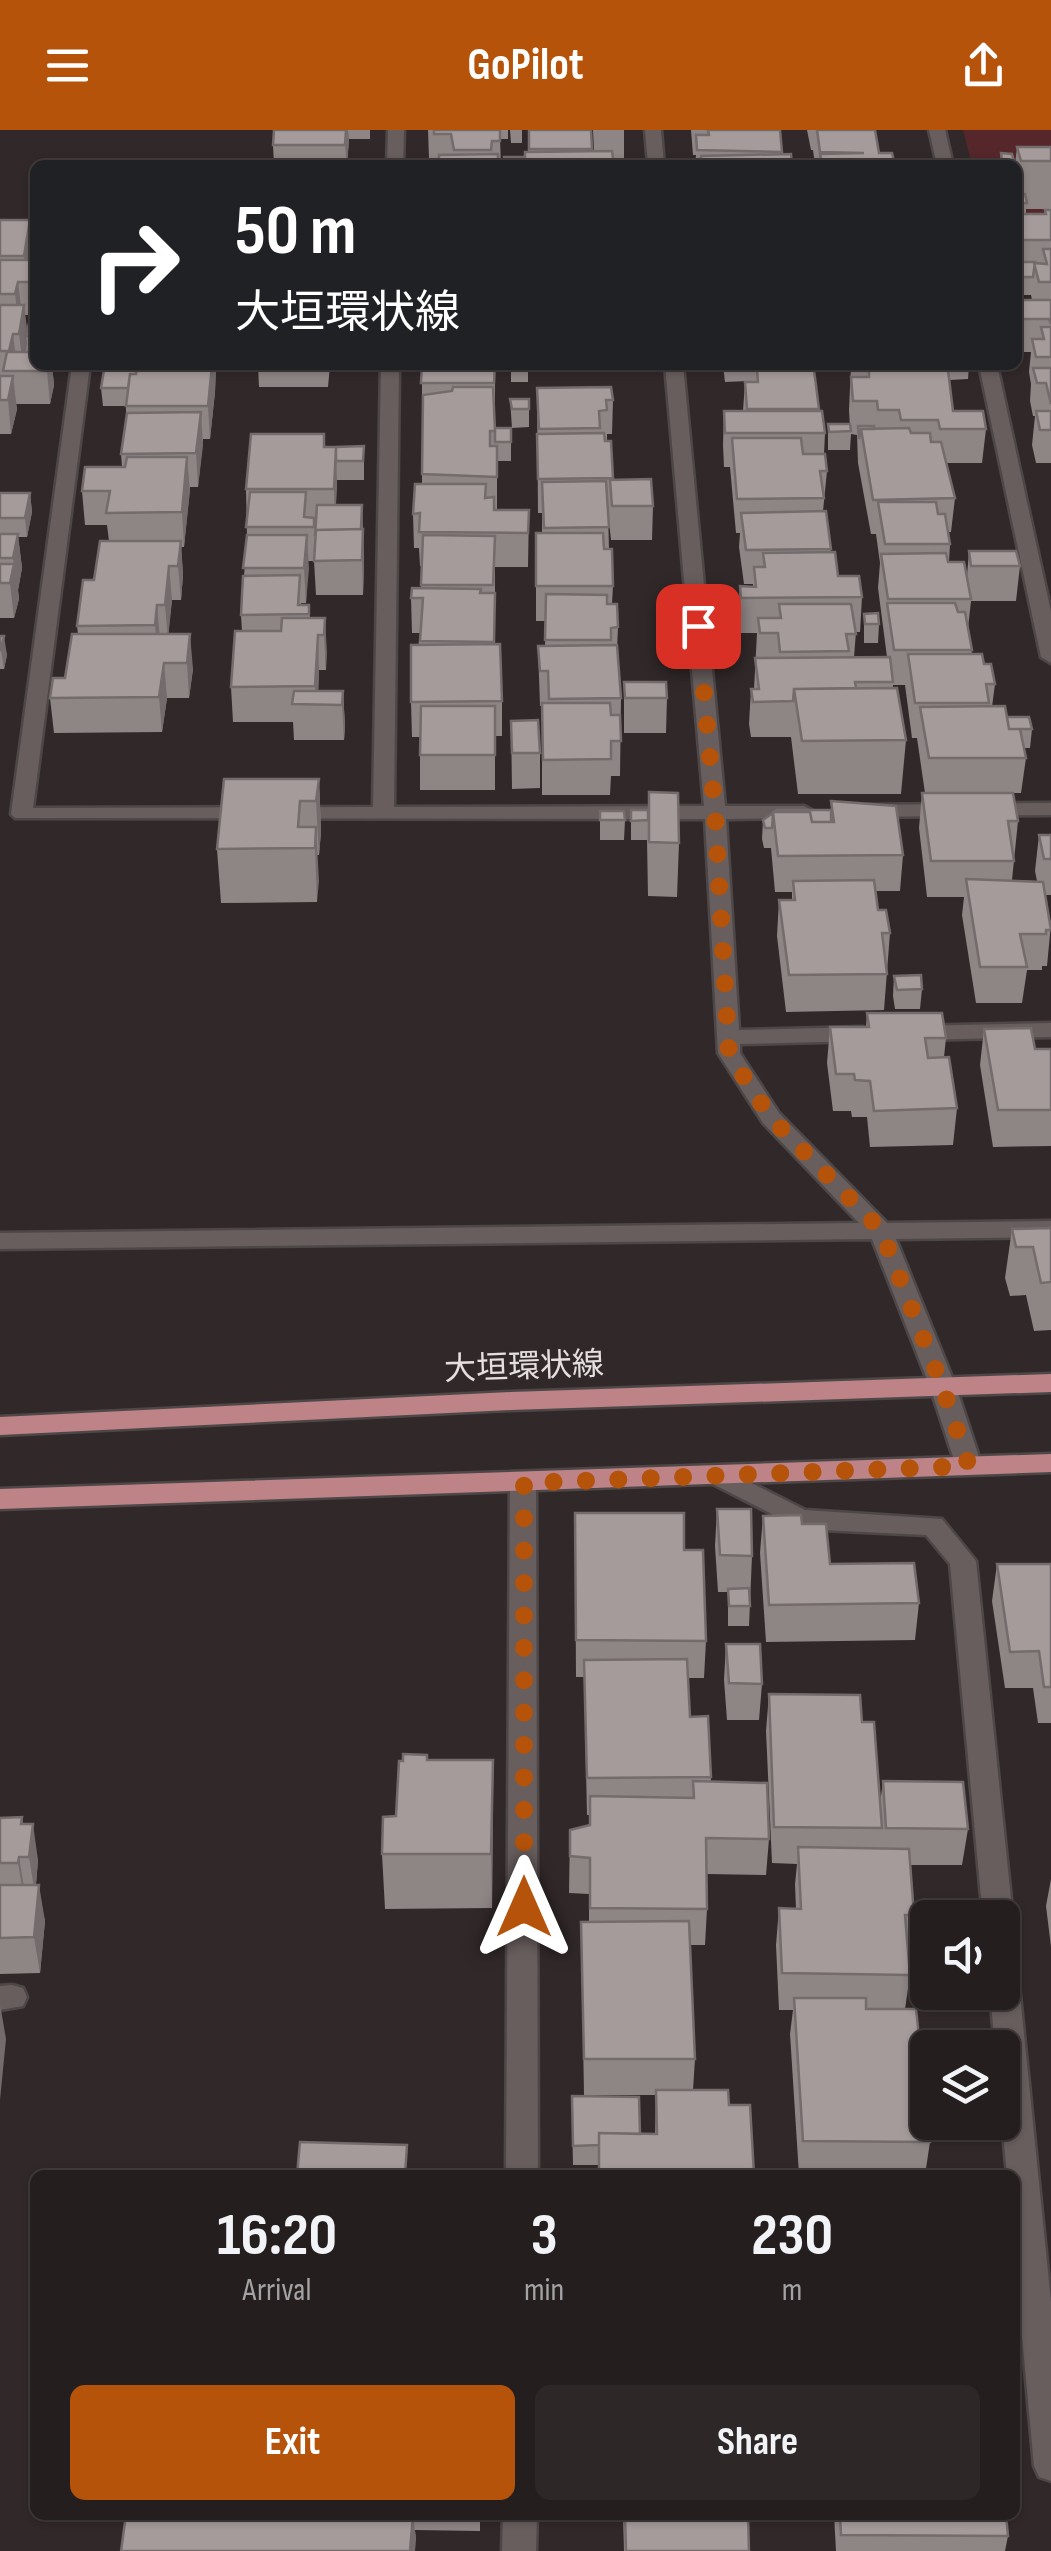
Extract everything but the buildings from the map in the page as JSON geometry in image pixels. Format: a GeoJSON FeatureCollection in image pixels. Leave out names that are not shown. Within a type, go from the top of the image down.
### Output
{"type":"FeatureCollection","features":[{"type":"Feature","properties":{"kind":"main road","name":"大垣環状線"},"geometry":{"type":"LineString","coordinates":[[0,1426],[511,1401],[1051,1382]]}},
{"type":"Feature","properties":{"kind":"main road"},"geometry":{"type":"LineString","coordinates":[[0,1499],[1051,1463]]}},
{"type":"Feature","properties":{"kind":"street"},"geometry":{"type":"LineString","coordinates":[[395,160],[396,130]]}},
{"type":"Feature","properties":{"kind":"street"},"geometry":{"type":"LineString","coordinates":[[653,130],[656,160]]}},
{"type":"Feature","properties":{"kind":"street"},"geometry":{"type":"LineString","coordinates":[[937,130],[944,160]]}},
{"type":"Feature","properties":{"kind":"street"},"geometry":{"type":"LineString","coordinates":[[80,370],[22,814],[1051,809]]}},
{"type":"Feature","properties":{"kind":"street"},"geometry":{"type":"LineString","coordinates":[[383,814],[390,370]]}},
{"type":"Feature","properties":{"kind":"street"},"geometry":{"type":"LineString","coordinates":[[674,370],[715,813],[729,1054],[771,1118],[881,1230],[969,1466]]}},
{"type":"Feature","properties":{"kind":"street"},"geometry":{"type":"LineString","coordinates":[[989,370],[1051,657]]}},
{"type":"Feature","properties":{"kind":"street"},"geometry":{"type":"LineString","coordinates":[[728,1038],[1051,1030]]}},
{"type":"Feature","properties":{"kind":"street"},"geometry":{"type":"LineString","coordinates":[[0,1241],[1051,1229]]}},
{"type":"Feature","properties":{"kind":"street"},"geometry":{"type":"LineString","coordinates":[[720,1476],[800,1519],[933,1526],[963,1562],[996,1900]]}},
{"type":"Feature","properties":{"kind":"street"},"geometry":{"type":"LineString","coordinates":[[522,2170],[524,1483]]}},
{"type":"Feature","properties":{"kind":"street"},"geometry":{"type":"LineString","coordinates":[[1006,2010],[1051,2466]]}},
{"type":"Feature","properties":{"kind":"street"},"geometry":{"type":"LineString","coordinates":[[520,2520],[520,2551]]}},
{"type":"Feature","properties":{"kind":"shaded area"},"geometry":{"type":"Polygon","coordinates":[[[963,130],[1051,130],[1051,219],[1022,220],[1022,160],[971,160],[963,130]]]}},
{"type":"Feature","properties":{"kind":"route"},"geometry":{"type":"LineString","coordinates":[[524,1907],[524,1483],[969,1466],[881,1230],[771,1118],[729,1054],[715,813],[698,626]]}}]}
